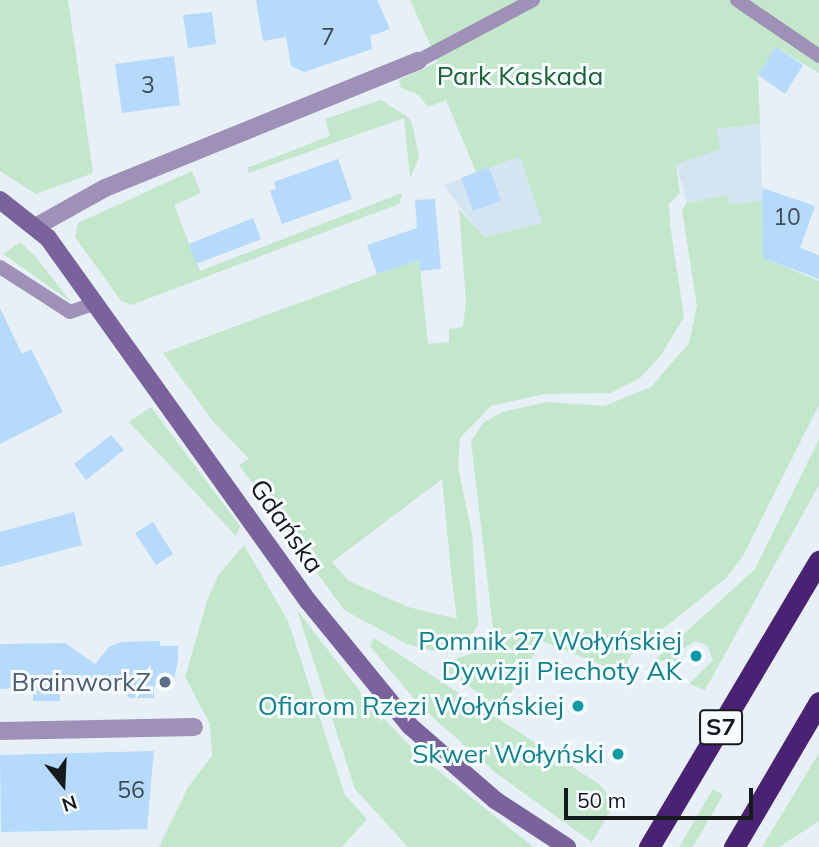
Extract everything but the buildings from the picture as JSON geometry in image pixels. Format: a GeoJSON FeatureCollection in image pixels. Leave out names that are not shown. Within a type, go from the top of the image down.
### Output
{"type":"FeatureCollection","features":[{"type":"Feature","properties":{"kind":"highway","name":"S7"},"geometry":{"type":"LineString","coordinates":[[649,847],[819,561]]}},
{"type":"Feature","properties":{"kind":"highway"},"geometry":{"type":"LineString","coordinates":[[734,847],[819,702]]}},
{"type":"Feature","properties":{"kind":"street"},"geometry":{"type":"LineString","coordinates":[[37,226],[69,204],[418,61]]}},
{"type":"Feature","properties":{"kind":"street","name":"Gdańska"},"geometry":{"type":"LineString","coordinates":[[0,200],[37,226],[96,303],[308,601],[410,726],[495,800],[567,847]]}},
{"type":"Feature","properties":{"kind":"street"},"geometry":{"type":"LineString","coordinates":[[0,731],[194,727]]}},
{"type":"Feature","properties":{"kind":"lane"},"geometry":{"type":"LineString","coordinates":[[418,61],[533,0]]}},
{"type":"Feature","properties":{"kind":"lane"},"geometry":{"type":"LineString","coordinates":[[737,0],[819,56]]}},
{"type":"Feature","properties":{"kind":"lane"},"geometry":{"type":"LineString","coordinates":[[0,267],[70,312],[96,303]]}},
{"type":"Feature","properties":{"kind":"shaded area"},"geometry":{"type":"Polygon","coordinates":[[[760,124],[762,200],[729,205],[728,195],[687,203],[676,164],[719,149],[716,129],[760,124]]]}},
{"type":"Feature","properties":{"kind":"shaded area"},"geometry":{"type":"Polygon","coordinates":[[[520,157],[543,223],[483,237],[443,185],[520,157]]]}},
{"type":"Feature","properties":{"kind":"green space"},"geometry":{"type":"Polygon","coordinates":[[[0,0],[68,0],[93,173],[36,194],[0,171],[0,0]]]}},
{"type":"Feature","properties":{"kind":"green space","name":"Park Kaskada"},"geometry":{"type":"Polygon","coordinates":[[[410,0],[819,0],[819,73],[776,47],[758,75],[760,124],[716,129],[720,149],[676,164],[680,193],[669,204],[670,225],[684,317],[661,355],[640,378],[610,393],[544,394],[491,406],[460,438],[458,467],[472,534],[478,624],[467,643],[442,653],[407,644],[344,610],[239,465],[249,459],[212,420],[163,353],[419,259],[428,344],[449,342],[449,329],[463,327],[466,301],[459,209],[484,237],[542,223],[520,157],[476,172],[446,100],[428,107],[419,95],[401,88],[399,80],[438,62],[410,0]],[[442,479],[332,562],[349,581],[408,607],[457,619],[442,479]]]}},
{"type":"Feature","properties":{"kind":"green space"},"geometry":{"type":"Polygon","coordinates":[[[381,100],[409,118],[413,127],[419,158],[410,178],[404,118],[249,173],[247,168],[330,136],[325,119],[381,100]]]}},
{"type":"Feature","properties":{"kind":"green space"},"geometry":{"type":"Polygon","coordinates":[[[192,171],[201,193],[174,205],[200,271],[402,193],[399,204],[131,305],[121,301],[75,237],[78,223],[192,171]]]}},
{"type":"Feature","properties":{"kind":"green space"},"geometry":{"type":"Polygon","coordinates":[[[728,195],[729,205],[762,200],[763,258],[819,281],[819,405],[743,556],[726,578],[631,655],[621,673],[542,641],[501,709],[439,665],[481,650],[493,628],[471,441],[484,422],[503,412],[547,402],[604,406],[651,387],[689,343],[697,306],[682,210],[687,203],[728,195]]]}},
{"type":"Feature","properties":{"kind":"green space"},"geometry":{"type":"Polygon","coordinates":[[[20,242],[35,256],[71,302],[3,254],[20,242]]]}},
{"type":"Feature","properties":{"kind":"green space"},"geometry":{"type":"Polygon","coordinates":[[[151,407],[240,526],[236,536],[129,422],[151,407]]]}},
{"type":"Feature","properties":{"kind":"green space"},"geometry":{"type":"Polygon","coordinates":[[[819,439],[819,485],[705,690],[689,684],[713,660],[707,645],[695,641],[678,652],[677,661],[654,661],[755,569],[819,439]]]}},
{"type":"Feature","properties":{"kind":"green space"},"geometry":{"type":"Polygon","coordinates":[[[244,545],[288,621],[345,795],[367,819],[342,847],[159,847],[188,787],[212,756],[210,724],[185,677],[208,598],[219,574],[244,545]]]}},
{"type":"Feature","properties":{"kind":"green space"},"geometry":{"type":"Polygon","coordinates":[[[297,610],[373,708],[420,756],[533,847],[408,847],[355,789],[297,610]]]}},
{"type":"Feature","properties":{"kind":"green space"},"geometry":{"type":"Polygon","coordinates":[[[374,638],[599,784],[615,803],[592,842],[496,773],[420,706],[370,646],[374,638]]]}},
{"type":"Feature","properties":{"kind":"green space"},"geometry":{"type":"Polygon","coordinates":[[[819,753],[819,821],[779,847],[762,847],[819,753]]]}},
{"type":"Feature","properties":{"kind":"green space"},"geometry":{"type":"Polygon","coordinates":[[[713,789],[723,795],[693,847],[679,847],[713,789]]]}},
{"type":"Feature","properties":{"kind":"place","name":"Pomnik 27 Wołyńskiej Dywizji Piechoty AK"},"geometry":{"type":"Point","coordinates":[696,656]}},
{"type":"Feature","properties":{"kind":"place","name":"BrainworkZ"},"geometry":{"type":"Point","coordinates":[165,682]}},
{"type":"Feature","properties":{"kind":"place","name":"Ofiarom Rzezi Wołyńskiej"},"geometry":{"type":"Point","coordinates":[578,706]}},
{"type":"Feature","properties":{"kind":"place","name":"Skwer Wołyński"},"geometry":{"type":"Point","coordinates":[618,754]}}]}
